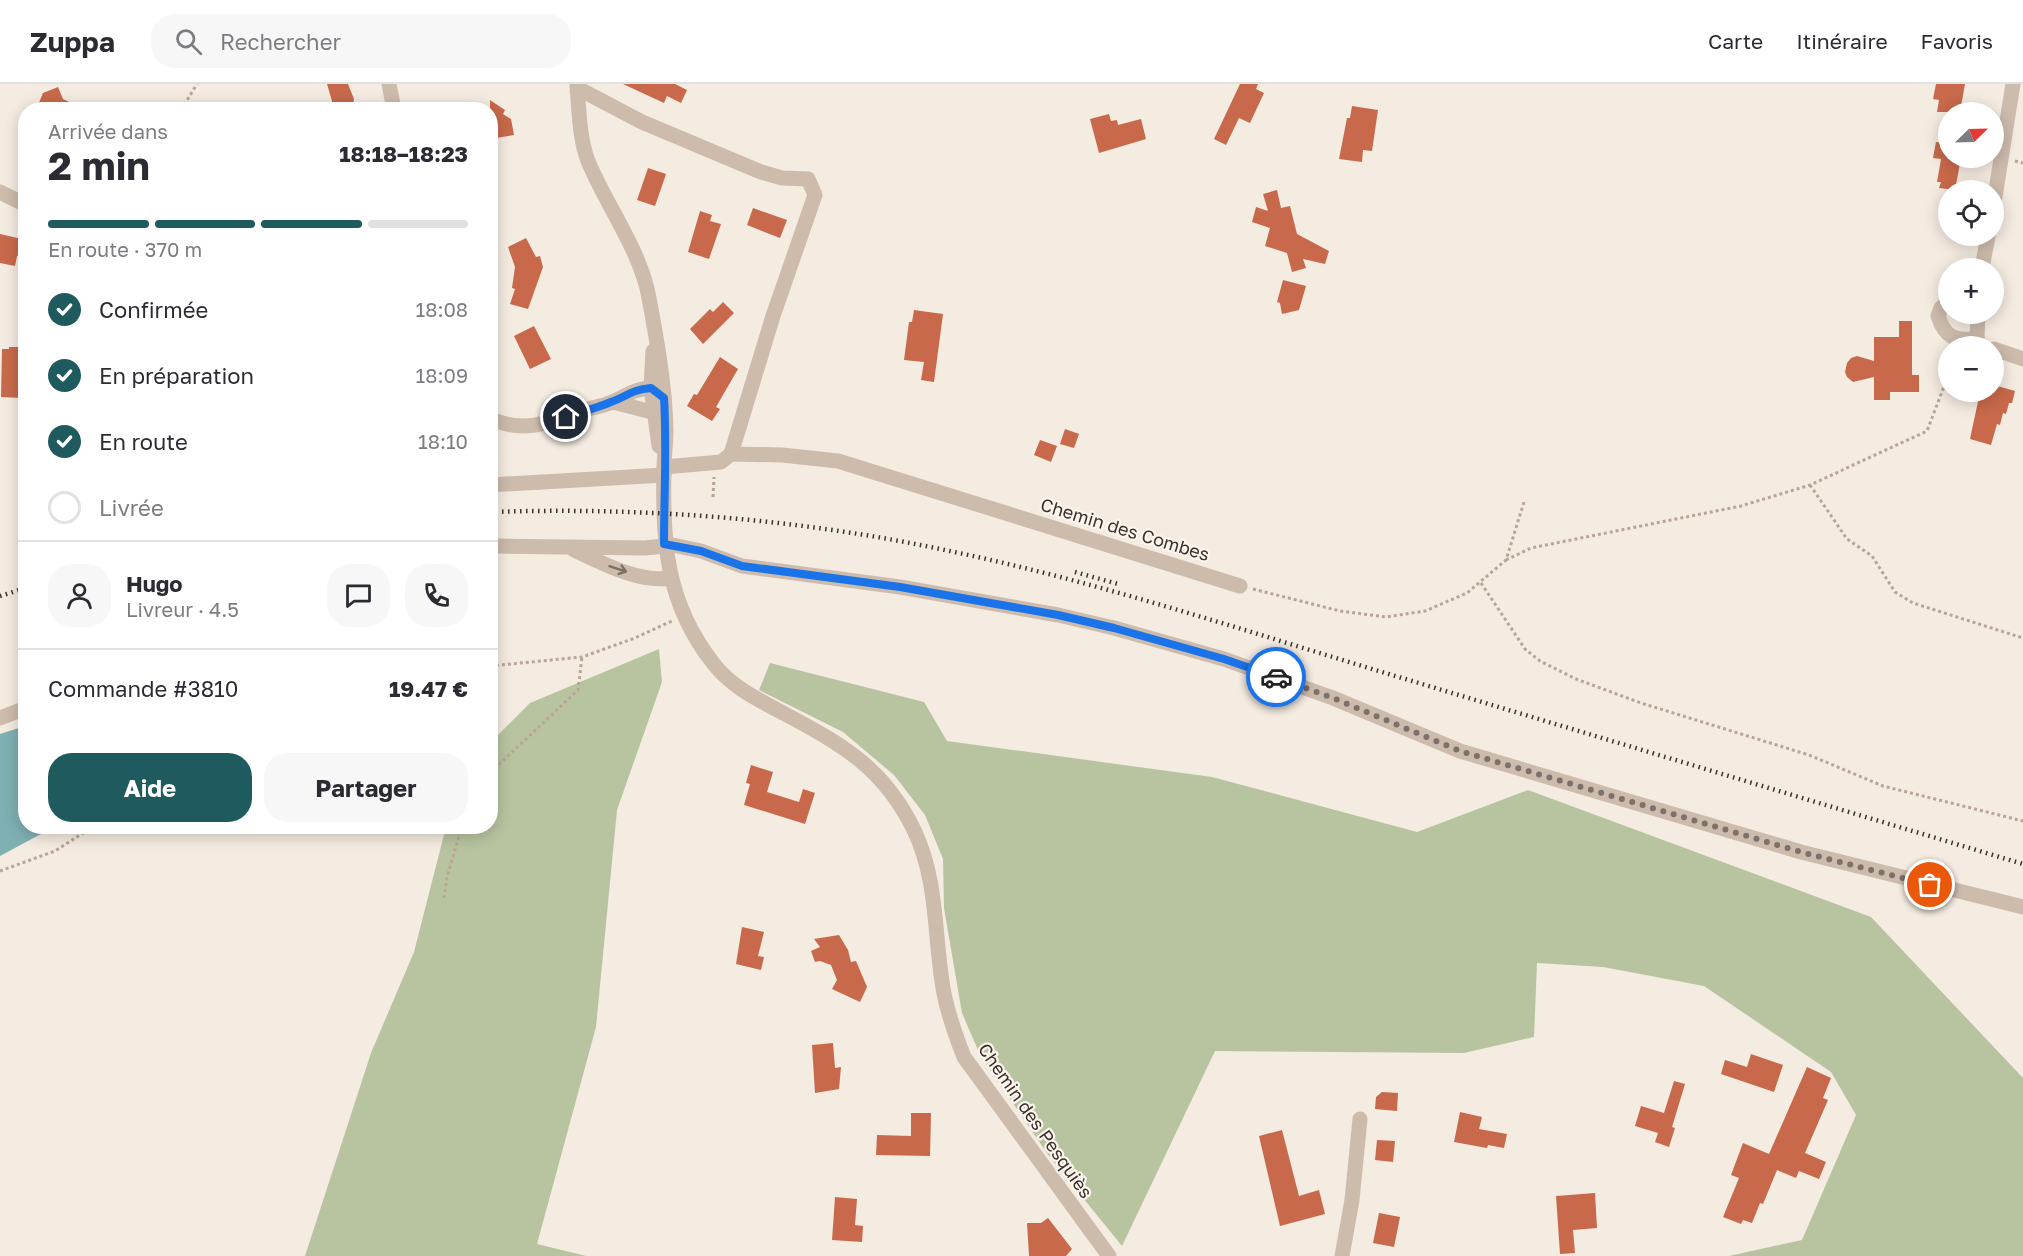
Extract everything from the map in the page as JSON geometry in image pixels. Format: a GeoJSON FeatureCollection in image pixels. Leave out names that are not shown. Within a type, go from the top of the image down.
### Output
{"type":"FeatureCollection","features":[{"type":"Feature","properties":{"kind":"street"},"geometry":{"type":"LineString","coordinates":[[389,84],[392,102]]}},
{"type":"Feature","properties":{"kind":"street"},"geometry":{"type":"LineString","coordinates":[[1998,180],[2013,84]]}},
{"type":"Feature","properties":{"kind":"street"},"geometry":{"type":"LineString","coordinates":[[577,87],[642,122],[761,172],[782,178],[808,179],[815,195],[772,316],[731,454]]}},
{"type":"Feature","properties":{"kind":"street","name":"Chemin des Pesquiès"},"geometry":{"type":"LineString","coordinates":[[577,87],[587,159],[640,267],[649,295],[655,342],[662,367],[664,398],[666,433],[664,544],[670,578],[690,628],[715,666],[731,682],[753,697],[835,742],[868,765],[884,782],[900,805],[915,832],[925,859],[933,897],[943,987],[952,1028],[964,1057],[1109,1256]]}},
{"type":"Feature","properties":{"kind":"street"},"geometry":{"type":"LineString","coordinates":[[0,192],[18,202]]}},
{"type":"Feature","properties":{"kind":"street"},"geometry":{"type":"LineString","coordinates":[[1941,324],[1952,336]]}},
{"type":"Feature","properties":{"kind":"street","name":"Chemin des Pesquiès"},"geometry":{"type":"LineString","coordinates":[[655,342],[651,388],[664,471]]}},
{"type":"Feature","properties":{"kind":"street"},"geometry":{"type":"LineString","coordinates":[[2004,352],[2023,359]]}},
{"type":"Feature","properties":{"kind":"street"},"geometry":{"type":"LineString","coordinates":[[498,421],[507,425],[534,426],[613,402],[627,393],[651,388],[664,398],[653,410],[638,409],[613,402]]}},
{"type":"Feature","properties":{"kind":"street","name":"Chemin des Combes"},"geometry":{"type":"LineString","coordinates":[[498,484],[664,471],[720,462],[731,454],[782,455],[838,461],[1240,585]]}},
{"type":"Feature","properties":{"kind":"street"},"geometry":{"type":"LineString","coordinates":[[498,546],[645,548],[664,544],[701,551],[742,566],[900,587],[1058,615],[1114,628],[1224,659],[1333,698],[1460,751],[1801,852],[2023,907]]}},
{"type":"Feature","properties":{"kind":"street"},"geometry":{"type":"LineString","coordinates":[[569,548],[636,575],[662,580],[670,578]]}},
{"type":"Feature","properties":{"kind":"street"},"geometry":{"type":"LineString","coordinates":[[0,718],[18,711]]}},
{"type":"Feature","properties":{"kind":"street"},"geometry":{"type":"LineString","coordinates":[[1341,1256],[1352,1200],[1359,1119]]}},
{"type":"Feature","properties":{"kind":"path"},"geometry":{"type":"LineString","coordinates":[[186,102],[197,84]]}},
{"type":"Feature","properties":{"kind":"path"},"geometry":{"type":"LineString","coordinates":[[1240,585],[1340,611],[1396,617],[1425,611],[1467,593],[1506,560],[1531,548],[1741,506],[1810,485],[1927,431],[1938,402]]}},
{"type":"Feature","properties":{"kind":"path"},"geometry":{"type":"LineString","coordinates":[[713,496],[714,485]]}},
{"type":"Feature","properties":{"kind":"path"},"geometry":{"type":"LineString","coordinates":[[1810,485],[1847,539],[1872,556],[1895,592],[1913,603],[2023,638]]}},
{"type":"Feature","properties":{"kind":"path"},"geometry":{"type":"LineString","coordinates":[[1506,560],[1524,502]]}},
{"type":"Feature","properties":{"kind":"path"},"geometry":{"type":"LineString","coordinates":[[1481,583],[1525,649],[1540,661],[1575,679],[1641,703],[1809,754],[1883,786],[2023,821]]}},
{"type":"Feature","properties":{"kind":"path"},"geometry":{"type":"LineString","coordinates":[[498,665],[582,657],[635,639],[675,619]]}},
{"type":"Feature","properties":{"kind":"path"},"geometry":{"type":"LineString","coordinates":[[498,765],[578,690],[582,657]]}},
{"type":"Feature","properties":{"kind":"path"},"geometry":{"type":"LineString","coordinates":[[0,871],[55,851],[82,834]]}},
{"type":"Feature","properties":{"kind":"path"},"geometry":{"type":"LineString","coordinates":[[444,898],[447,877],[460,834]]}},
{"type":"Feature","properties":{"kind":"green space"},"geometry":{"type":"Polygon","coordinates":[[[659,649],[662,682],[617,810],[596,1027],[537,1244],[586,1256],[305,1256],[371,1053],[414,952],[444,834],[498,834],[498,735],[530,703],[659,649]]]}},
{"type":"Feature","properties":{"kind":"green space"},"geometry":{"type":"Polygon","coordinates":[[[770,663],[924,702],[947,741],[1212,777],[1417,832],[1528,790],[1871,917],[2023,1078],[2023,1256],[1729,1256],[1802,1240],[1856,1115],[1831,1072],[1704,986],[1603,967],[1537,963],[1534,1037],[1464,1053],[1215,1051],[1122,1246],[1049,1156],[981,1057],[962,1013],[944,908],[943,859],[925,815],[894,775],[843,732],[759,690],[770,663]]]}},
{"type":"Feature","properties":{"kind":"water"},"geometry":{"type":"Polygon","coordinates":[[[18,728],[18,834],[41,834],[0,856],[0,734],[18,728]]]}},
{"type":"Feature","properties":{"kind":"building"},"geometry":{"type":"Polygon","coordinates":[[[327,84],[348,84],[353,102],[332,101],[327,84]]]}},
{"type":"Feature","properties":{"kind":"building"},"geometry":{"type":"Polygon","coordinates":[[[623,84],[675,84],[687,90],[681,103],[667,96],[664,103],[623,84]]]}},
{"type":"Feature","properties":{"kind":"building"},"geometry":{"type":"Polygon","coordinates":[[[1240,84],[1258,84],[1256,89],[1264,93],[1250,123],[1239,118],[1226,145],[1214,139],[1240,84]]]}},
{"type":"Feature","properties":{"kind":"building"},"geometry":{"type":"Polygon","coordinates":[[[1936,84],[1965,84],[1962,102],[1939,102],[1939,100],[1933,99],[1936,84]]]}},
{"type":"Feature","properties":{"kind":"building"},"geometry":{"type":"Polygon","coordinates":[[[58,87],[63,99],[69,102],[39,102],[43,93],[58,87]]]}},
{"type":"Feature","properties":{"kind":"building"},"geometry":{"type":"Polygon","coordinates":[[[498,105],[505,110],[503,114],[511,119],[514,135],[498,138],[498,105]]]}},
{"type":"Feature","properties":{"kind":"building"},"geometry":{"type":"Polygon","coordinates":[[[1352,106],[1378,110],[1372,151],[1363,150],[1362,162],[1339,159],[1347,118],[1350,118],[1352,106]]]}},
{"type":"Feature","properties":{"kind":"building"},"geometry":{"type":"Polygon","coordinates":[[[1109,114],[1111,121],[1117,120],[1118,125],[1141,119],[1146,139],[1099,153],[1090,119],[1109,114]]]}},
{"type":"Feature","properties":{"kind":"building"},"geometry":{"type":"Polygon","coordinates":[[[1936,142],[1938,142],[1938,159],[1933,158],[1936,142]]]}},
{"type":"Feature","properties":{"kind":"building"},"geometry":{"type":"Polygon","coordinates":[[[648,168],[666,174],[655,206],[637,200],[648,168]]]}},
{"type":"Feature","properties":{"kind":"building"},"geometry":{"type":"Polygon","coordinates":[[[1939,168],[1959,168],[1957,180],[1938,180],[1937,182],[1939,168]]]}},
{"type":"Feature","properties":{"kind":"building"},"geometry":{"type":"Polygon","coordinates":[[[1277,190],[1281,208],[1290,206],[1297,234],[1329,251],[1325,264],[1303,259],[1306,268],[1292,272],[1287,253],[1265,246],[1270,228],[1252,222],[1256,207],[1268,211],[1263,194],[1277,190]]]}},
{"type":"Feature","properties":{"kind":"building"},"geometry":{"type":"Polygon","coordinates":[[[753,208],[787,220],[780,238],[747,225],[753,208]]]}},
{"type":"Feature","properties":{"kind":"building"},"geometry":{"type":"Polygon","coordinates":[[[700,211],[712,215],[710,221],[721,224],[709,259],[688,252],[700,211]]]}},
{"type":"Feature","properties":{"kind":"building"},"geometry":{"type":"Polygon","coordinates":[[[0,234],[18,238],[18,256],[15,266],[0,263],[0,234]]]}},
{"type":"Feature","properties":{"kind":"building"},"geometry":{"type":"Polygon","coordinates":[[[526,238],[536,257],[540,256],[543,267],[528,309],[510,304],[515,289],[512,288],[515,267],[508,247],[526,238]]]}},
{"type":"Feature","properties":{"kind":"building"},"geometry":{"type":"Polygon","coordinates":[[[1283,280],[1306,286],[1299,310],[1282,314],[1280,303],[1277,302],[1283,280]]]}},
{"type":"Feature","properties":{"kind":"building"},"geometry":{"type":"Polygon","coordinates":[[[723,302],[734,313],[703,344],[690,329],[710,309],[713,312],[723,302]]]}},
{"type":"Feature","properties":{"kind":"building"},"geometry":{"type":"Polygon","coordinates":[[[914,310],[943,314],[934,382],[921,380],[924,362],[904,360],[909,322],[912,322],[914,310]]]}},
{"type":"Feature","properties":{"kind":"building"},"geometry":{"type":"Polygon","coordinates":[[[1899,321],[1912,321],[1912,375],[1919,375],[1919,392],[1890,392],[1890,400],[1874,400],[1874,377],[1853,382],[1845,372],[1847,363],[1851,358],[1857,356],[1874,361],[1874,337],[1899,337],[1899,321]]]}},
{"type":"Feature","properties":{"kind":"building"},"geometry":{"type":"Polygon","coordinates":[[[534,326],[551,359],[530,369],[514,336],[534,326]]]}},
{"type":"Feature","properties":{"kind":"building"},"geometry":{"type":"Polygon","coordinates":[[[9,347],[18,347],[18,398],[1,397],[2,349],[9,349],[9,347]]]}},
{"type":"Feature","properties":{"kind":"building"},"geometry":{"type":"Polygon","coordinates":[[[720,357],[738,369],[716,407],[720,409],[712,421],[687,406],[694,394],[697,395],[720,357]]]}},
{"type":"Feature","properties":{"kind":"building"},"geometry":{"type":"Polygon","coordinates":[[[2004,388],[2015,391],[2006,414],[2003,413],[2000,425],[1997,424],[1991,445],[1970,439],[1978,402],[2004,402],[2004,388]]]}},
{"type":"Feature","properties":{"kind":"building"},"geometry":{"type":"Polygon","coordinates":[[[1065,429],[1079,434],[1074,448],[1060,444],[1065,429]]]}},
{"type":"Feature","properties":{"kind":"building"},"geometry":{"type":"Polygon","coordinates":[[[1040,440],[1057,446],[1051,462],[1034,455],[1040,440]]]}},
{"type":"Feature","properties":{"kind":"building"},"geometry":{"type":"Polygon","coordinates":[[[751,765],[773,772],[767,792],[799,802],[803,789],[815,793],[805,824],[744,805],[750,784],[746,783],[751,765]]]}},
{"type":"Feature","properties":{"kind":"building"},"geometry":{"type":"Polygon","coordinates":[[[742,927],[764,932],[758,956],[764,957],[761,970],[736,964],[742,927]]]}},
{"type":"Feature","properties":{"kind":"building"},"geometry":{"type":"Polygon","coordinates":[[[839,935],[848,950],[851,962],[856,961],[867,987],[860,1002],[832,989],[837,980],[831,965],[820,961],[815,962],[811,951],[820,947],[814,939],[839,935]]]}},
{"type":"Feature","properties":{"kind":"building"},"geometry":{"type":"Polygon","coordinates":[[[833,1043],[835,1068],[841,1067],[839,1089],[815,1093],[812,1045],[833,1043]]]}},
{"type":"Feature","properties":{"kind":"building"},"geometry":{"type":"Polygon","coordinates":[[[1751,1054],[1783,1065],[1774,1092],[1721,1074],[1725,1060],[1747,1067],[1751,1054]]]}},
{"type":"Feature","properties":{"kind":"building"},"geometry":{"type":"Polygon","coordinates":[[[1807,1067],[1831,1078],[1823,1098],[1828,1100],[1805,1153],[1826,1162],[1819,1179],[1799,1171],[1796,1178],[1777,1170],[1763,1204],[1760,1203],[1752,1223],[1743,1220],[1741,1224],[1723,1217],[1739,1178],[1731,1175],[1743,1143],[1769,1154],[1807,1067]]]}},
{"type":"Feature","properties":{"kind":"building"},"geometry":{"type":"Polygon","coordinates":[[[1674,1081],[1685,1084],[1672,1127],[1675,1128],[1669,1147],[1655,1142],[1658,1133],[1635,1126],[1641,1106],[1664,1113],[1674,1081]]]}},
{"type":"Feature","properties":{"kind":"building"},"geometry":{"type":"Polygon","coordinates":[[[1382,1092],[1398,1093],[1397,1111],[1375,1109],[1376,1097],[1382,1092]]]}},
{"type":"Feature","properties":{"kind":"building"},"geometry":{"type":"Polygon","coordinates":[[[1460,1112],[1482,1117],[1479,1129],[1507,1134],[1504,1148],[1488,1145],[1487,1148],[1454,1142],[1460,1112]]]}},
{"type":"Feature","properties":{"kind":"building"},"geometry":{"type":"Polygon","coordinates":[[[911,1113],[931,1113],[930,1156],[876,1155],[877,1135],[911,1136],[911,1113]]]}},
{"type":"Feature","properties":{"kind":"building"},"geometry":{"type":"Polygon","coordinates":[[[1282,1130],[1299,1196],[1319,1190],[1325,1214],[1280,1226],[1259,1136],[1282,1130]]]}},
{"type":"Feature","properties":{"kind":"building"},"geometry":{"type":"Polygon","coordinates":[[[1377,1140],[1395,1141],[1393,1162],[1375,1160],[1377,1140]]]}},
{"type":"Feature","properties":{"kind":"building"},"geometry":{"type":"Polygon","coordinates":[[[1595,1193],[1597,1228],[1573,1230],[1575,1253],[1560,1254],[1556,1196],[1595,1193]]]}},
{"type":"Feature","properties":{"kind":"building"},"geometry":{"type":"Polygon","coordinates":[[[835,1197],[857,1199],[855,1225],[863,1226],[862,1242],[832,1240],[835,1197]]]}},
{"type":"Feature","properties":{"kind":"building"},"geometry":{"type":"Polygon","coordinates":[[[1379,1213],[1400,1217],[1394,1247],[1373,1243],[1379,1213]]]}},
{"type":"Feature","properties":{"kind":"building"},"geometry":{"type":"Polygon","coordinates":[[[1048,1218],[1072,1249],[1066,1256],[1029,1256],[1027,1223],[1041,1223],[1048,1218]]]}},
{"type":"Feature","properties":{"kind":"railway"},"geometry":{"type":"LineString","coordinates":[[498,512],[660,513],[773,522],[884,538],[997,561],[1167,607],[2023,864]]}},
{"type":"Feature","properties":{"kind":"railway"},"geometry":{"type":"LineString","coordinates":[[1075,572],[1118,584]]}},
{"type":"Feature","properties":{"kind":"railway"},"geometry":{"type":"LineString","coordinates":[[0,596],[18,590]]}},
{"type":"Feature","properties":{"kind":"way so far"},"geometry":{"type":"LineString","coordinates":[[1276,677],[1460,751],[1801,852],[1930,885]]}},
{"type":"Feature","properties":{"kind":"route"},"geometry":{"type":"LineString","coordinates":[[566,417],[613,402],[627,393],[640,389],[651,388],[664,398],[666,433],[664,544],[701,551],[742,566],[900,587],[1058,615],[1224,659],[1276,677]]}}]}
